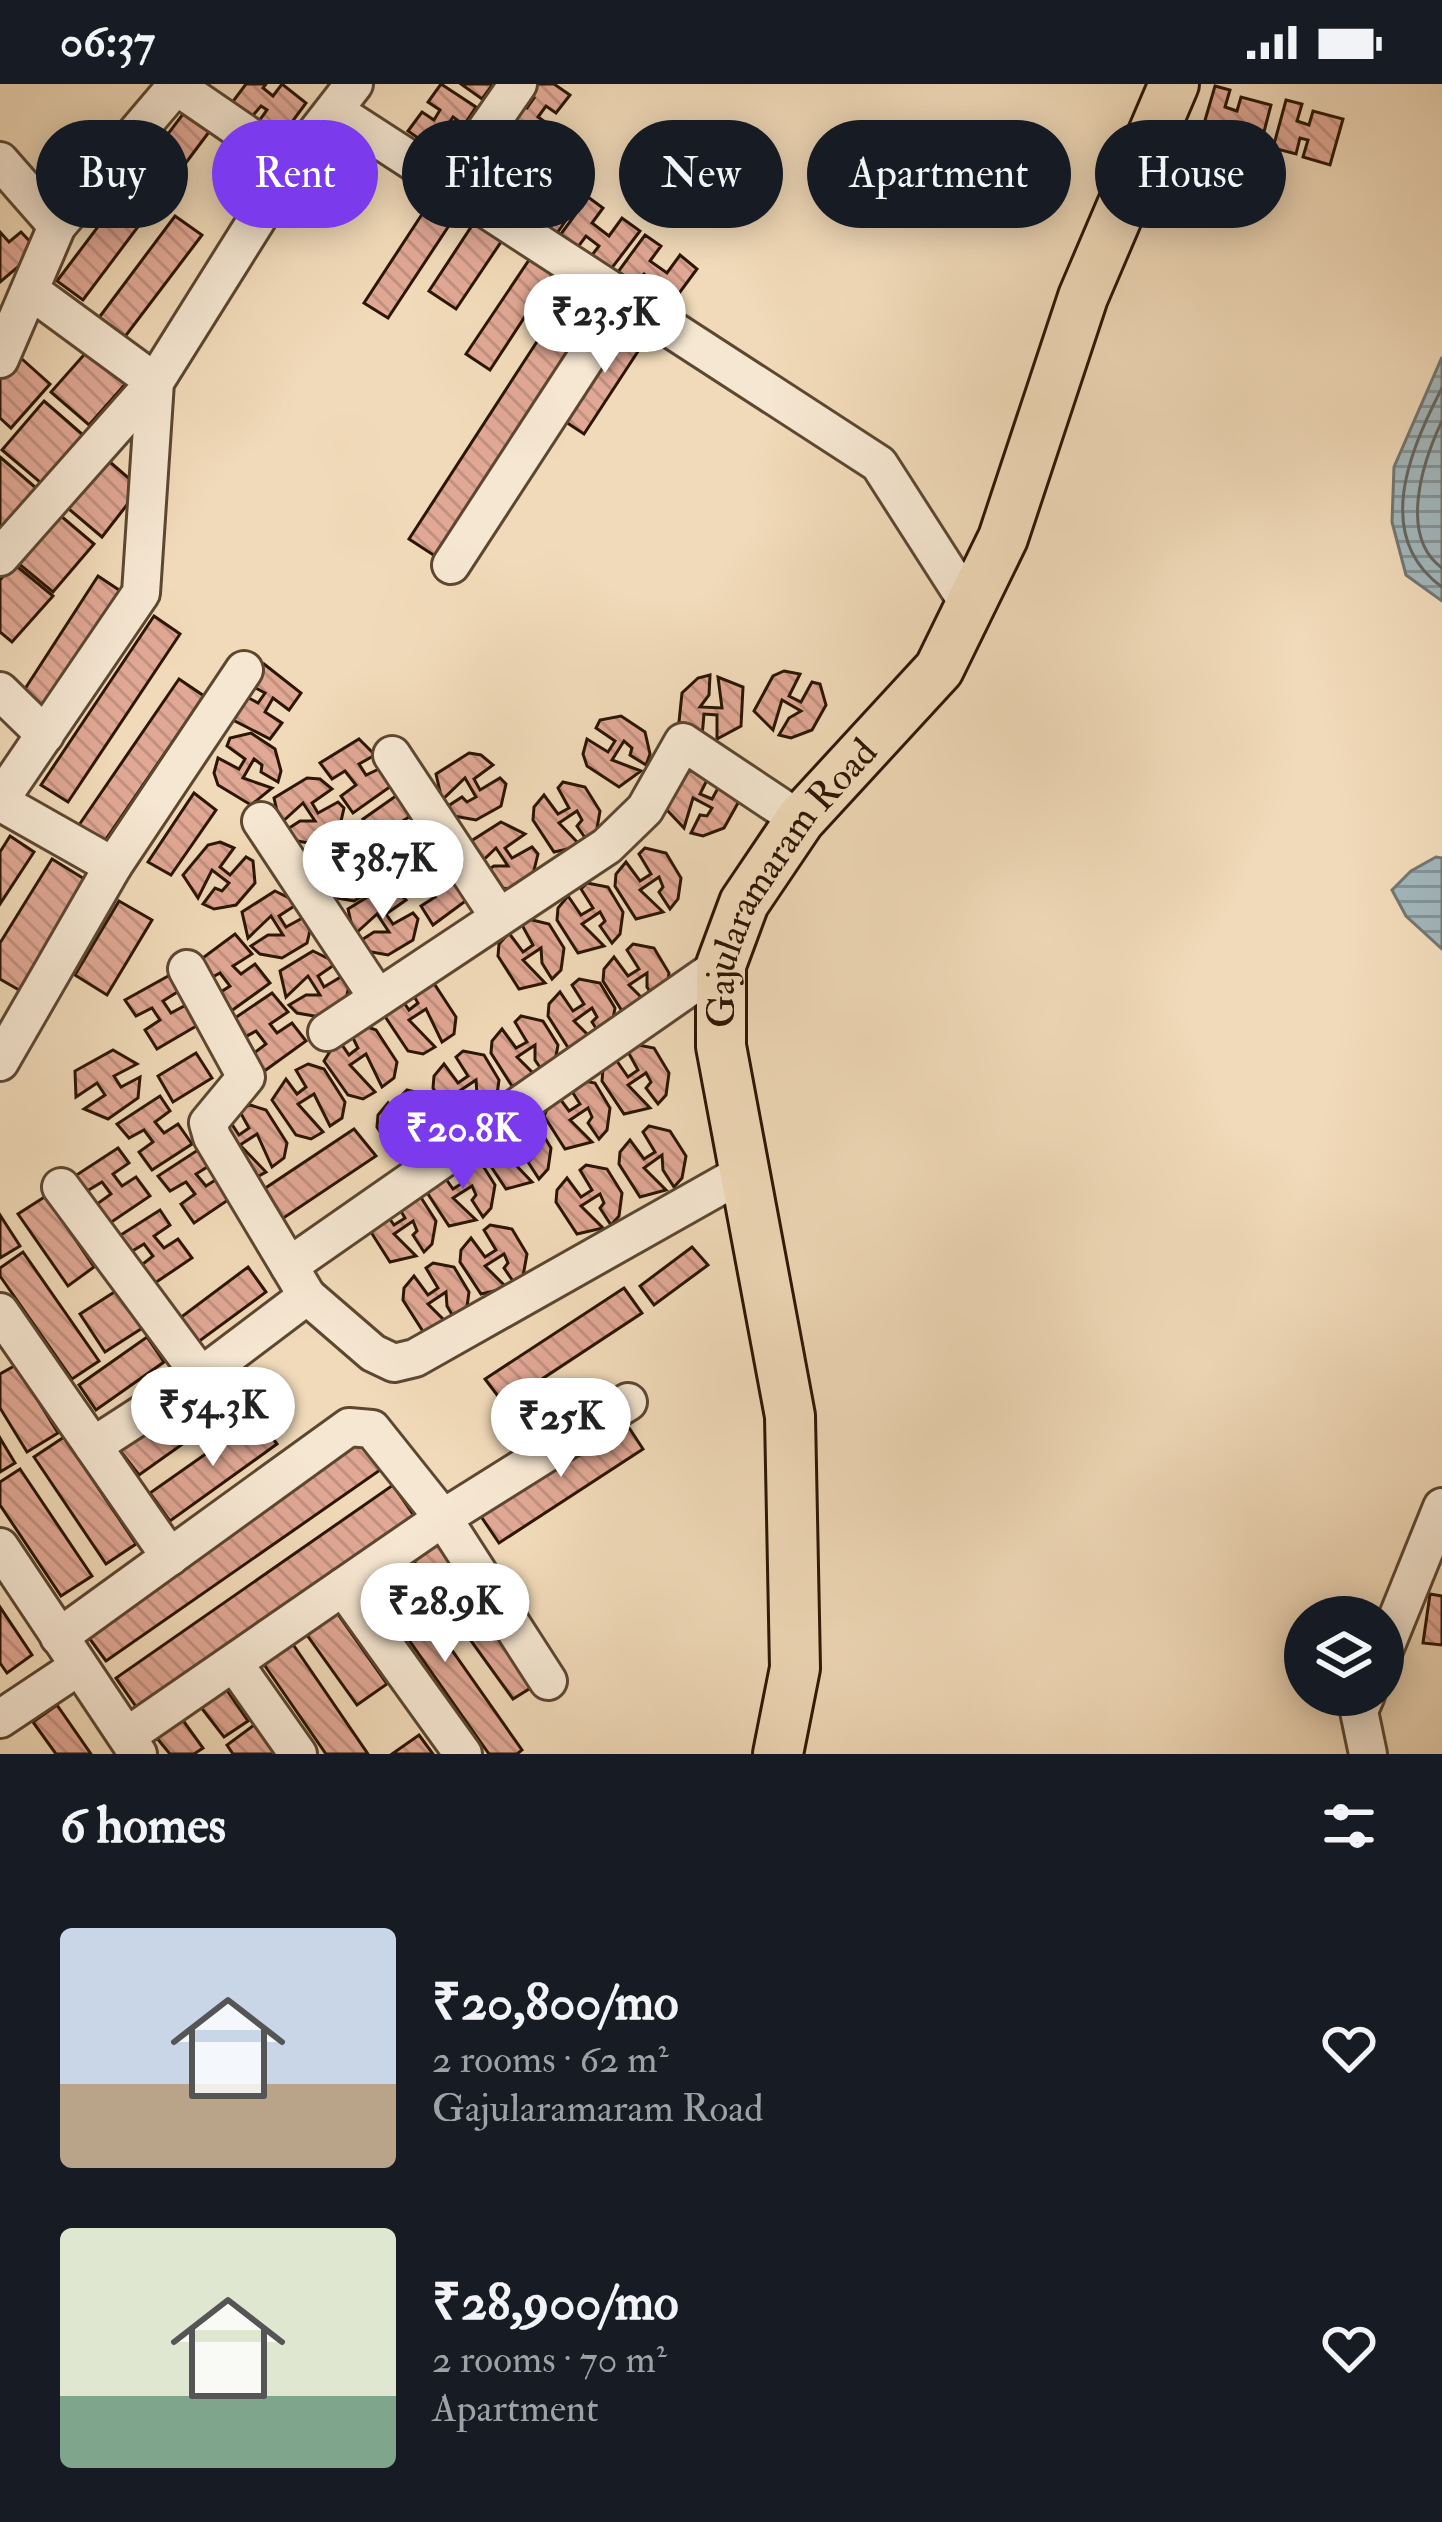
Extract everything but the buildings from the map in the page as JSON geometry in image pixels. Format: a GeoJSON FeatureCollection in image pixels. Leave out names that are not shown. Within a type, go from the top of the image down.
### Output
{"type":"FeatureCollection","features":[{"type":"Feature","properties":{"kind":"main road","name":"Gajularamaram Road"},"geometry":{"type":"LineString","coordinates":[[778,1754],[795,1668],[790,1416],[721,1046],[722,965],[744,903],[800,820],[939,669],[1016,505],[1083,296],[1174,84]]}},
{"type":"Feature","properties":{"kind":"street"},"geometry":{"type":"LineString","coordinates":[[493,120],[518,84]]}},
{"type":"Feature","properties":{"kind":"street"},"geometry":{"type":"LineString","coordinates":[[146,120],[176,85],[226,120]]}},
{"type":"Feature","properties":{"kind":"street"},"geometry":{"type":"LineString","coordinates":[[345,97],[402,146]]}},
{"type":"Feature","properties":{"kind":"street"},"geometry":{"type":"LineString","coordinates":[[0,161],[36,202]]}},
{"type":"Feature","properties":{"kind":"street"},"geometry":{"type":"LineString","coordinates":[[0,359],[56,228]]}},
{"type":"Feature","properties":{"kind":"street"},"geometry":{"type":"LineString","coordinates":[[0,556],[155,382],[252,228]]}},
{"type":"Feature","properties":{"kind":"street"},"geometry":{"type":"LineString","coordinates":[[513,228],[879,464],[970,606]]}},
{"type":"Feature","properties":{"kind":"street"},"geometry":{"type":"LineString","coordinates":[[31,291],[155,382]]}},
{"type":"Feature","properties":{"kind":"street"},"geometry":{"type":"LineString","coordinates":[[451,565],[623,301]]}},
{"type":"Feature","properties":{"kind":"street"},"geometry":{"type":"LineString","coordinates":[[113,866],[0,801],[141,593],[155,382]]}},
{"type":"Feature","properties":{"kind":"street"},"geometry":{"type":"LineString","coordinates":[[0,1063],[113,866],[244,670]]}},
{"type":"Feature","properties":{"kind":"street"},"geometry":{"type":"LineString","coordinates":[[0,691],[45,735]]}},
{"type":"Feature","properties":{"kind":"street"},"geometry":{"type":"LineString","coordinates":[[327,1032],[497,914],[607,846],[645,809],[683,742],[800,820]]}},
{"type":"Feature","properties":{"kind":"street"},"geometry":{"type":"LineString","coordinates":[[392,755],[497,914]]}},
{"type":"Feature","properties":{"kind":"street"},"geometry":{"type":"LineString","coordinates":[[262,821],[377,997]]}},
{"type":"Feature","properties":{"kind":"street"},"geometry":{"type":"LineString","coordinates":[[93,1447],[201,1376],[298,1281],[722,965]]}},
{"type":"Feature","properties":{"kind":"street"},"geometry":{"type":"LineString","coordinates":[[187,969],[246,1077],[212,1112],[208,1123],[212,1137],[298,1281],[373,1353],[394,1363],[415,1358],[742,1173]]}},
{"type":"Feature","properties":{"kind":"street"},"geometry":{"type":"LineString","coordinates":[[61,1187],[201,1376]]}},
{"type":"Feature","properties":{"kind":"street"},"geometry":{"type":"LineString","coordinates":[[0,1312],[170,1557]]}},
{"type":"Feature","properties":{"kind":"street"},"geometry":{"type":"LineString","coordinates":[[0,1547],[133,1745],[234,1663],[343,1587],[628,1402]]}},
{"type":"Feature","properties":{"kind":"street"},"geometry":{"type":"LineString","coordinates":[[4,1706],[170,1557],[349,1427],[362,1424],[372,1429],[443,1518],[548,1681]]}},
{"type":"Feature","properties":{"kind":"street"},"geometry":{"type":"LineString","coordinates":[[1404,1601],[1442,1508]]}},
{"type":"Feature","properties":{"kind":"street"},"geometry":{"type":"LineString","coordinates":[[343,1587],[463,1754]]}},
{"type":"Feature","properties":{"kind":"street"},"geometry":{"type":"LineString","coordinates":[[234,1663],[298,1754]]}},
{"type":"Feature","properties":{"kind":"street"},"geometry":{"type":"LineString","coordinates":[[1361,1716],[1368,1754]]}},
{"type":"Feature","properties":{"kind":"water"},"geometry":{"type":"Polygon","coordinates":[[[1442,357],[1442,601],[1406,575],[1392,522],[1394,467],[1442,357]]]}},
{"type":"Feature","properties":{"kind":"water"},"geometry":{"type":"Polygon","coordinates":[[[1442,858],[1442,949],[1406,916],[1392,890],[1411,871],[1442,858]]]}}]}
